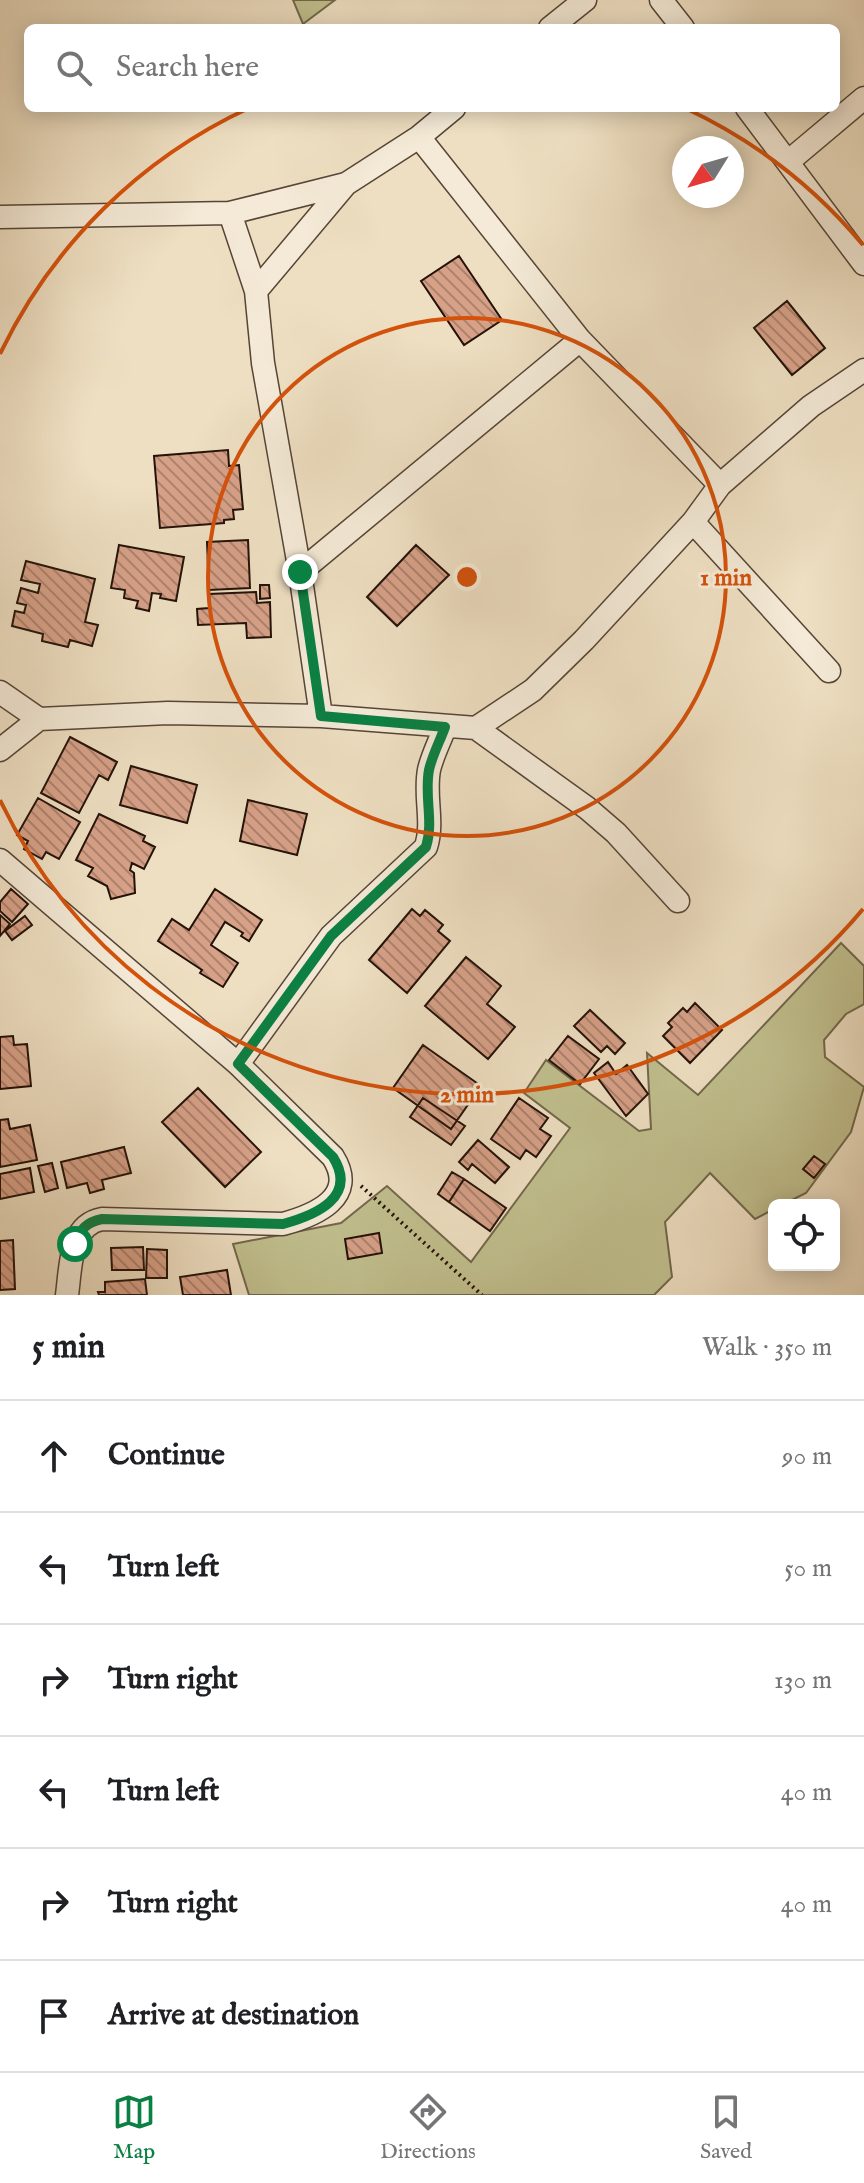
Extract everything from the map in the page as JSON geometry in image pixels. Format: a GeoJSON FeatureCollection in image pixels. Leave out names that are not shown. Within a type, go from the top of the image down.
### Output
{"type":"FeatureCollection","features":[{"type":"Feature","properties":{"kind":"street"},"geometry":{"type":"LineString","coordinates":[[555,24],[585,0]]}},
{"type":"Feature","properties":{"kind":"street"},"geometry":{"type":"LineString","coordinates":[[661,0],[680,24]]}},
{"type":"Feature","properties":{"kind":"street"},"geometry":{"type":"LineString","coordinates":[[789,161],[864,98]]}},
{"type":"Feature","properties":{"kind":"street"},"geometry":{"type":"LineString","coordinates":[[256,291],[346,184],[419,137],[449,112]]}},
{"type":"Feature","properties":{"kind":"street"},"geometry":{"type":"LineString","coordinates":[[750,112],[864,264]]}},
{"type":"Feature","properties":{"kind":"street"},"geometry":{"type":"LineString","coordinates":[[419,137],[580,340],[720,485]]}},
{"type":"Feature","properties":{"kind":"street"},"geometry":{"type":"LineString","coordinates":[[0,217],[230,213],[346,184]]}},
{"type":"Feature","properties":{"kind":"street"},"geometry":{"type":"LineString","coordinates":[[230,213],[256,291],[263,363],[300,572],[321,716]]}},
{"type":"Feature","properties":{"kind":"street"},"geometry":{"type":"LineString","coordinates":[[300,572],[580,340]]}},
{"type":"Feature","properties":{"kind":"street"},"geometry":{"type":"LineString","coordinates":[[476,728],[533,690],[584,640],[693,522],[720,485],[811,406],[864,370]]}},
{"type":"Feature","properties":{"kind":"street"},"geometry":{"type":"LineString","coordinates":[[693,522],[829,671]]}},
{"type":"Feature","properties":{"kind":"street"},"geometry":{"type":"LineString","coordinates":[[0,692],[39,719]]}},
{"type":"Feature","properties":{"kind":"street"},"geometry":{"type":"LineString","coordinates":[[0,750],[39,719],[168,713],[321,716],[476,728],[616,833],[678,901]]}},
{"type":"Feature","properties":{"kind":"street"},"geometry":{"type":"LineString","coordinates":[[238,1064],[331,936],[426,847],[430,834],[427,805],[429,769],[445,727]]}},
{"type":"Feature","properties":{"kind":"street"},"geometry":{"type":"LineString","coordinates":[[0,860],[238,1064],[333,1157],[341,1175],[340,1186],[325,1208],[312,1216],[283,1224],[93,1221],[83,1228],[75,1244],[67,1295]]}},
{"type":"Feature","properties":{"kind":"path"},"geometry":{"type":"LineString","coordinates":[[339,1166],[482,1295]]}},
{"type":"Feature","properties":{"kind":"shaded area"},"geometry":{"type":"Polygon","coordinates":[[[293,0],[335,0],[303,24],[293,0]]]}},
{"type":"Feature","properties":{"kind":"shaded area"},"geometry":{"type":"Polygon","coordinates":[[[841,943],[864,966],[864,1004],[846,1014],[824,1040],[825,1057],[864,1087],[851,1132],[806,1193],[794,1199],[768,1199],[768,1212],[755,1219],[710,1173],[665,1222],[672,1277],[654,1295],[249,1295],[233,1244],[341,1223],[387,1186],[471,1262],[570,1128],[524,1093],[546,1060],[639,1131],[651,1129],[647,1053],[698,1095],[841,943]]]}},
{"type":"Feature","properties":{"kind":"building"},"geometry":{"type":"Polygon","coordinates":[[[459,256],[502,320],[464,345],[421,281],[459,256]]]}},
{"type":"Feature","properties":{"kind":"building"},"geometry":{"type":"Polygon","coordinates":[[[787,301],[825,348],[792,375],[754,328],[787,301]]]}},
{"type":"Feature","properties":{"kind":"building"},"geometry":{"type":"Polygon","coordinates":[[[228,450],[229,466],[239,465],[243,509],[233,510],[234,519],[224,520],[224,523],[160,528],[154,456],[228,450]]]}},
{"type":"Feature","properties":{"kind":"building"},"geometry":{"type":"Polygon","coordinates":[[[248,540],[250,588],[209,590],[207,542],[248,540]]]}},
{"type":"Feature","properties":{"kind":"building"},"geometry":{"type":"Polygon","coordinates":[[[119,545],[184,557],[176,601],[152,593],[149,611],[136,608],[138,601],[124,598],[125,590],[111,588],[119,545]]]}},
{"type":"Feature","properties":{"kind":"building"},"geometry":{"type":"Polygon","coordinates":[[[416,545],[449,575],[397,626],[367,597],[416,545]]]}},
{"type":"Feature","properties":{"kind":"building"},"geometry":{"type":"Polygon","coordinates":[[[26,561],[95,579],[85,622],[98,625],[92,646],[70,640],[68,647],[42,641],[43,634],[12,626],[15,611],[24,613],[26,605],[17,603],[21,588],[38,593],[40,584],[21,580],[26,561]]]}},
{"type":"Feature","properties":{"kind":"building"},"geometry":{"type":"Polygon","coordinates":[[[260,585],[269,585],[270,598],[260,599],[260,585]]]}},
{"type":"Feature","properties":{"kind":"building"},"geometry":{"type":"Polygon","coordinates":[[[256,592],[257,603],[270,602],[271,637],[247,638],[246,623],[198,625],[197,609],[209,608],[209,594],[256,592]]]}},
{"type":"Feature","properties":{"kind":"building"},"geometry":{"type":"Polygon","coordinates":[[[70,737],[117,762],[108,780],[99,775],[79,813],[41,793],[70,737]]]}},
{"type":"Feature","properties":{"kind":"building"},"geometry":{"type":"Polygon","coordinates":[[[131,766],[197,785],[187,823],[120,805],[131,766]]]}},
{"type":"Feature","properties":{"kind":"building"},"geometry":{"type":"Polygon","coordinates":[[[38,798],[80,822],[59,859],[46,852],[42,859],[24,849],[28,841],[17,835],[38,798]]]}},
{"type":"Feature","properties":{"kind":"building"},"geometry":{"type":"Polygon","coordinates":[[[248,800],[307,814],[297,855],[240,841],[248,800]]]}},
{"type":"Feature","properties":{"kind":"building"},"geometry":{"type":"Polygon","coordinates":[[[99,814],[145,836],[143,841],[155,847],[144,869],[132,863],[130,870],[134,873],[135,893],[111,899],[107,886],[88,876],[93,868],[76,860],[99,814]]]}},
{"type":"Feature","properties":{"kind":"building"},"geometry":{"type":"Polygon","coordinates":[[[11,889],[28,904],[12,922],[0,911],[0,902],[11,889]]]}},
{"type":"Feature","properties":{"kind":"building"},"geometry":{"type":"Polygon","coordinates":[[[215,889],[262,920],[249,941],[241,936],[243,933],[225,922],[211,945],[238,963],[223,987],[158,941],[172,919],[189,930],[215,889]]]}},
{"type":"Feature","properties":{"kind":"building"},"geometry":{"type":"Polygon","coordinates":[[[412,909],[420,916],[425,910],[443,925],[438,931],[450,941],[407,993],[369,960],[412,909]]]}},
{"type":"Feature","properties":{"kind":"building"},"geometry":{"type":"Polygon","coordinates":[[[0,915],[10,924],[0,936],[0,915]]]}},
{"type":"Feature","properties":{"kind":"building"},"geometry":{"type":"Polygon","coordinates":[[[25,916],[32,925],[12,940],[5,931],[25,916]]]}},
{"type":"Feature","properties":{"kind":"building"},"geometry":{"type":"Polygon","coordinates":[[[466,957],[501,986],[487,1004],[515,1027],[488,1059],[425,1006],[466,957]]]}},
{"type":"Feature","properties":{"kind":"building"},"geometry":{"type":"Polygon","coordinates":[[[695,1003],[722,1030],[690,1063],[663,1036],[672,1027],[668,1023],[683,1008],[687,1012],[695,1003]]]}},
{"type":"Feature","properties":{"kind":"building"},"geometry":{"type":"Polygon","coordinates":[[[590,1010],[625,1043],[615,1054],[607,1046],[601,1052],[574,1026],[590,1010]]]}},
{"type":"Feature","properties":{"kind":"building"},"geometry":{"type":"Polygon","coordinates":[[[13,1036],[14,1045],[27,1044],[31,1086],[0,1089],[0,1037],[13,1036]]]}},
{"type":"Feature","properties":{"kind":"building"},"geometry":{"type":"Polygon","coordinates":[[[568,1036],[599,1059],[580,1084],[549,1060],[568,1036]]]}},
{"type":"Feature","properties":{"kind":"building"},"geometry":{"type":"Polygon","coordinates":[[[423,1045],[481,1086],[451,1129],[393,1088],[423,1045]]]}},
{"type":"Feature","properties":{"kind":"building"},"geometry":{"type":"Polygon","coordinates":[[[608,1062],[616,1074],[627,1065],[648,1094],[626,1116],[594,1073],[608,1062]]]}},
{"type":"Feature","properties":{"kind":"building"},"geometry":{"type":"Polygon","coordinates":[[[198,1088],[261,1152],[225,1187],[162,1122],[198,1088]]]}},
{"type":"Feature","properties":{"kind":"building"},"geometry":{"type":"Polygon","coordinates":[[[423,1098],[465,1126],[451,1145],[410,1117],[423,1098]]]}},
{"type":"Feature","properties":{"kind":"building"},"geometry":{"type":"Polygon","coordinates":[[[519,1098],[548,1118],[540,1129],[551,1136],[536,1157],[526,1150],[520,1159],[491,1139],[519,1098]]]}},
{"type":"Feature","properties":{"kind":"building"},"geometry":{"type":"Polygon","coordinates":[[[8,1119],[10,1129],[30,1125],[37,1160],[0,1167],[0,1120],[8,1119]]]}},
{"type":"Feature","properties":{"kind":"building"},"geometry":{"type":"Polygon","coordinates":[[[478,1140],[509,1167],[495,1183],[472,1164],[468,1170],[459,1162],[478,1140]]]}},
{"type":"Feature","properties":{"kind":"building"},"geometry":{"type":"Polygon","coordinates":[[[124,1147],[131,1173],[102,1180],[104,1189],[90,1193],[87,1183],[67,1188],[61,1162],[124,1147]]]}},
{"type":"Feature","properties":{"kind":"building"},"geometry":{"type":"Polygon","coordinates":[[[814,1156],[825,1164],[814,1178],[803,1169],[814,1156]]]}},
{"type":"Feature","properties":{"kind":"building"},"geometry":{"type":"Polygon","coordinates":[[[52,1163],[58,1188],[45,1192],[38,1166],[52,1163]]]}},
{"type":"Feature","properties":{"kind":"building"},"geometry":{"type":"Polygon","coordinates":[[[30,1168],[34,1192],[0,1199],[0,1174],[30,1168]]]}},
{"type":"Feature","properties":{"kind":"building"},"geometry":{"type":"Polygon","coordinates":[[[452,1172],[464,1179],[449,1202],[438,1194],[452,1172]]]}},
{"type":"Feature","properties":{"kind":"building"},"geometry":{"type":"Polygon","coordinates":[[[464,1179],[506,1208],[490,1231],[449,1202],[464,1179]]]}},
{"type":"Feature","properties":{"kind":"building"},"geometry":{"type":"Polygon","coordinates":[[[379,1233],[382,1253],[348,1259],[345,1239],[379,1233]]]}},
{"type":"Feature","properties":{"kind":"building"},"geometry":{"type":"Polygon","coordinates":[[[13,1240],[15,1289],[0,1290],[0,1241],[13,1240]]]}},
{"type":"Feature","properties":{"kind":"building"},"geometry":{"type":"Polygon","coordinates":[[[143,1247],[144,1270],[112,1270],[111,1248],[143,1247]]]}},
{"type":"Feature","properties":{"kind":"building"},"geometry":{"type":"Polygon","coordinates":[[[147,1249],[167,1250],[167,1278],[146,1278],[147,1249]]]}},
{"type":"Feature","properties":{"kind":"building"},"geometry":{"type":"Polygon","coordinates":[[[227,1270],[231,1295],[183,1295],[180,1277],[227,1270]]]}},
{"type":"Feature","properties":{"kind":"building"},"geometry":{"type":"Polygon","coordinates":[[[145,1279],[147,1295],[99,1295],[98,1292],[105,1292],[105,1282],[145,1279]]]}},
{"type":"Feature","properties":{"kind":"route"},"geometry":{"type":"LineString","coordinates":[[75,1244],[83,1228],[102,1219],[283,1224],[312,1216],[325,1208],[340,1186],[339,1166],[333,1157],[238,1064],[331,936],[426,847],[430,834],[427,805],[429,769],[445,727],[321,716],[300,572]]}}]}
